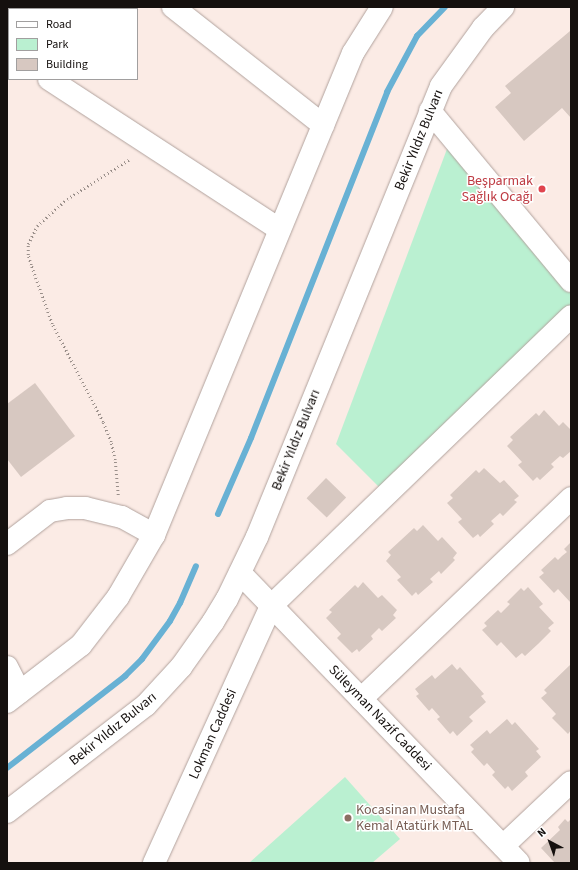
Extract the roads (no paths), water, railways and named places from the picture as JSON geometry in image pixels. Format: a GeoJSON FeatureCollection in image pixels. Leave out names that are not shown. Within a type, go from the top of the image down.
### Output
{"type":"FeatureCollection","features":[{"type":"Feature","properties":{"kind":"street"},"geometry":{"type":"LineString","coordinates":[[173,7],[323,125]]}},
{"type":"Feature","properties":{"kind":"street"},"geometry":{"type":"LineString","coordinates":[[7,667],[14,697],[81,645],[118,597],[154,535],[353,52],[382,7]]}},
{"type":"Feature","properties":{"kind":"street","name":"Bekir Yıldız Bulvarı"},"geometry":{"type":"LineString","coordinates":[[7,812],[146,705],[181,667],[213,622],[240,573],[257,537],[441,86],[483,28],[503,7]]}},
{"type":"Feature","properties":{"kind":"street"},"geometry":{"type":"LineString","coordinates":[[51,80],[280,229]]}},
{"type":"Feature","properties":{"kind":"street"},"geometry":{"type":"LineString","coordinates":[[430,111],[571,281]]}},
{"type":"Feature","properties":{"kind":"street"},"geometry":{"type":"LineString","coordinates":[[271,606],[571,316]]}},
{"type":"Feature","properties":{"kind":"street"},"geometry":{"type":"LineString","coordinates":[[361,699],[571,498]]}},
{"type":"Feature","properties":{"kind":"street"},"geometry":{"type":"LineString","coordinates":[[7,544],[50,511],[67,508],[85,508],[117,516],[138,525],[154,535]]}},
{"type":"Feature","properties":{"kind":"street","name":"Süleyman Nazif Caddesi"},"geometry":{"type":"LineString","coordinates":[[240,573],[519,863]]}},
{"type":"Feature","properties":{"kind":"street","name":"Lokman Caddesi"},"geometry":{"type":"LineString","coordinates":[[154,863],[271,606]]}},
{"type":"Feature","properties":{"kind":"street"},"geometry":{"type":"LineString","coordinates":[[503,846],[571,782]]}},
{"type":"Feature","properties":{"kind":"waterway"},"geometry":{"type":"LineString","coordinates":[[218,514],[251,438],[387,92],[417,36],[445,7]]}},
{"type":"Feature","properties":{"kind":"waterway"},"geometry":{"type":"LineString","coordinates":[[7,768],[125,676],[142,659],[170,621],[180,603],[196,566]]}},
{"type":"Feature","properties":{"kind":"place","name":"Beşparmak Sağlık Ocağı"},"geometry":{"type":"Point","coordinates":[542,189]}},
{"type":"Feature","properties":{"kind":"place","name":"Kocasinan Mustafa Kemal Atatürk MTAL"},"geometry":{"type":"Point","coordinates":[348,818]}}]}
